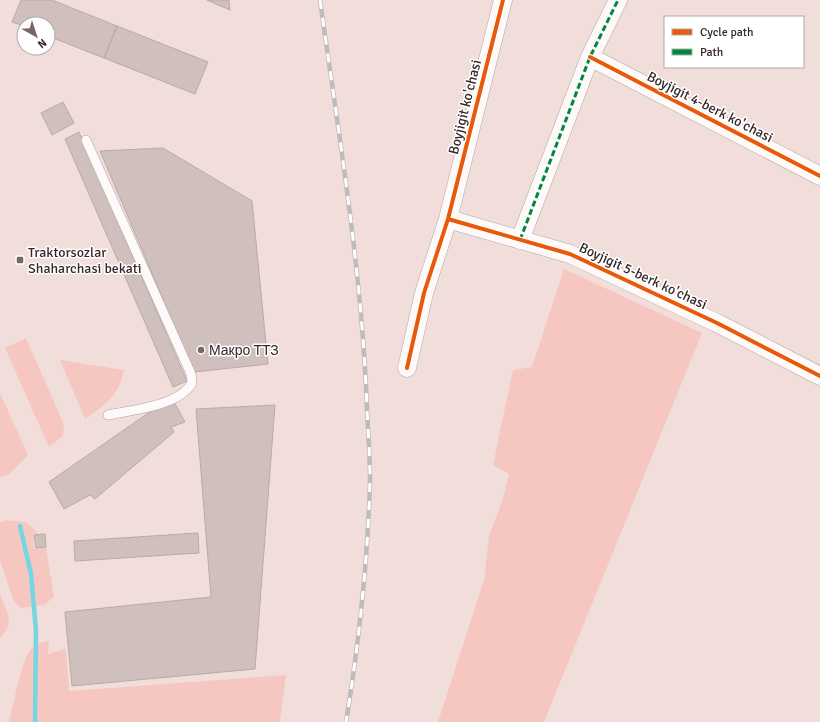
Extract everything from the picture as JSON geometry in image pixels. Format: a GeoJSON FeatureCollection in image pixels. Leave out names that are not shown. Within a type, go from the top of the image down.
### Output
{"type":"FeatureCollection","features":[{"type":"Feature","properties":{"kind":"street","name":"Boyjigit ko'chasi"},"geometry":{"type":"LineString","coordinates":[[407,368],[424,293],[448,219],[503,0]]}},
{"type":"Feature","properties":{"kind":"street"},"geometry":{"type":"LineString","coordinates":[[520,240],[590,57],[618,0]]}},
{"type":"Feature","properties":{"kind":"street","name":"Boyjigit 4-berk ko'chasi"},"geometry":{"type":"LineString","coordinates":[[590,57],[820,176]]}},
{"type":"Feature","properties":{"kind":"street","name":"Boyjigit 5-berk ko'chasi"},"geometry":{"type":"LineString","coordinates":[[448,219],[570,254],[717,322],[820,376]]}},
{"type":"Feature","properties":{"kind":"lane"},"geometry":{"type":"LineString","coordinates":[[86,140],[191,374],[192,383],[183,393],[162,404],[108,415]]}},
{"type":"Feature","properties":{"kind":"shaded area"},"geometry":{"type":"Polygon","coordinates":[[[564,269],[702,333],[544,722],[438,722],[484,580],[489,536],[503,499],[509,474],[493,465],[513,370],[532,367],[564,269]]]}},
{"type":"Feature","properties":{"kind":"shaded area"},"geometry":{"type":"Polygon","coordinates":[[[26,338],[64,425],[63,436],[49,447],[5,348],[26,338]]]}},
{"type":"Feature","properties":{"kind":"shaded area"},"geometry":{"type":"Polygon","coordinates":[[[60,360],[124,370],[115,393],[105,404],[85,419],[60,360]]]}},
{"type":"Feature","properties":{"kind":"shaded area"},"geometry":{"type":"Polygon","coordinates":[[[0,393],[28,455],[8,475],[0,477],[0,393]]]}},
{"type":"Feature","properties":{"kind":"shaded area"},"geometry":{"type":"Polygon","coordinates":[[[6,520],[26,522],[38,533],[33,534],[34,549],[46,547],[54,597],[44,605],[21,608],[14,602],[0,560],[0,523],[6,520]]]}},
{"type":"Feature","properties":{"kind":"shaded area"},"geometry":{"type":"Polygon","coordinates":[[[0,594],[9,617],[9,622],[8,627],[0,638],[0,594]]]}},
{"type":"Feature","properties":{"kind":"shaded area"},"geometry":{"type":"Polygon","coordinates":[[[49,641],[48,654],[66,649],[69,691],[286,675],[280,722],[9,722],[21,671],[28,653],[36,645],[49,641]]]}},
{"type":"Feature","properties":{"kind":"building"},"geometry":{"type":"Polygon","coordinates":[[[21,0],[52,0],[117,26],[104,58],[56,39],[56,16],[16,16],[16,23],[12,22],[21,0]]]}},
{"type":"Feature","properties":{"kind":"building"},"geometry":{"type":"Polygon","coordinates":[[[207,0],[229,0],[230,10],[207,0]]]}},
{"type":"Feature","properties":{"kind":"building"},"geometry":{"type":"Polygon","coordinates":[[[117,26],[208,62],[195,94],[104,58],[117,26]]]}},
{"type":"Feature","properties":{"kind":"building"},"geometry":{"type":"Polygon","coordinates":[[[63,102],[74,123],[52,135],[41,113],[63,102]]]}},
{"type":"Feature","properties":{"kind":"building"},"geometry":{"type":"Polygon","coordinates":[[[79,132],[187,381],[173,387],[65,139],[79,132]]]}},
{"type":"Feature","properties":{"kind":"building"},"geometry":{"type":"Polygon","coordinates":[[[163,148],[252,201],[268,364],[194,372],[100,151],[163,148]]]}},
{"type":"Feature","properties":{"kind":"building"},"geometry":{"type":"Polygon","coordinates":[[[174,402],[185,422],[171,427],[174,432],[95,499],[90,495],[64,509],[49,482],[154,409],[174,402]]]}},
{"type":"Feature","properties":{"kind":"building"},"geometry":{"type":"Polygon","coordinates":[[[275,405],[255,669],[72,686],[65,612],[211,597],[196,409],[275,405]]]}},
{"type":"Feature","properties":{"kind":"building"},"geometry":{"type":"Polygon","coordinates":[[[198,533],[199,553],[75,561],[74,541],[198,533]]]}},
{"type":"Feature","properties":{"kind":"building"},"geometry":{"type":"Polygon","coordinates":[[[45,534],[46,547],[36,548],[34,535],[45,534]]]}},
{"type":"Feature","properties":{"kind":"waterway"},"geometry":{"type":"LineString","coordinates":[[20,526],[31,574],[36,631],[35,722]]}},
{"type":"Feature","properties":{"kind":"railway"},"geometry":{"type":"LineString","coordinates":[[320,0],[355,255],[364,358],[370,462],[365,570],[359,631],[346,722]]}},
{"type":"Feature","properties":{"kind":"marked path"},"geometry":{"type":"LineString","coordinates":[[520,240],[590,57],[618,0]]}},
{"type":"Feature","properties":{"kind":"cycle path"},"geometry":{"type":"LineString","coordinates":[[407,368],[424,293],[448,219],[503,0]]}},
{"type":"Feature","properties":{"kind":"cycle path"},"geometry":{"type":"LineString","coordinates":[[590,57],[820,176]]}},
{"type":"Feature","properties":{"kind":"cycle path"},"geometry":{"type":"LineString","coordinates":[[448,219],[570,254],[717,323],[820,376]]}},
{"type":"Feature","properties":{"kind":"place","name":"Traktorsozlar Shaharchasi bekati"},"geometry":{"type":"Point","coordinates":[20,260]}},
{"type":"Feature","properties":{"kind":"place","name":"Макро ТТЗ"},"geometry":{"type":"Point","coordinates":[201,350]}}]}
